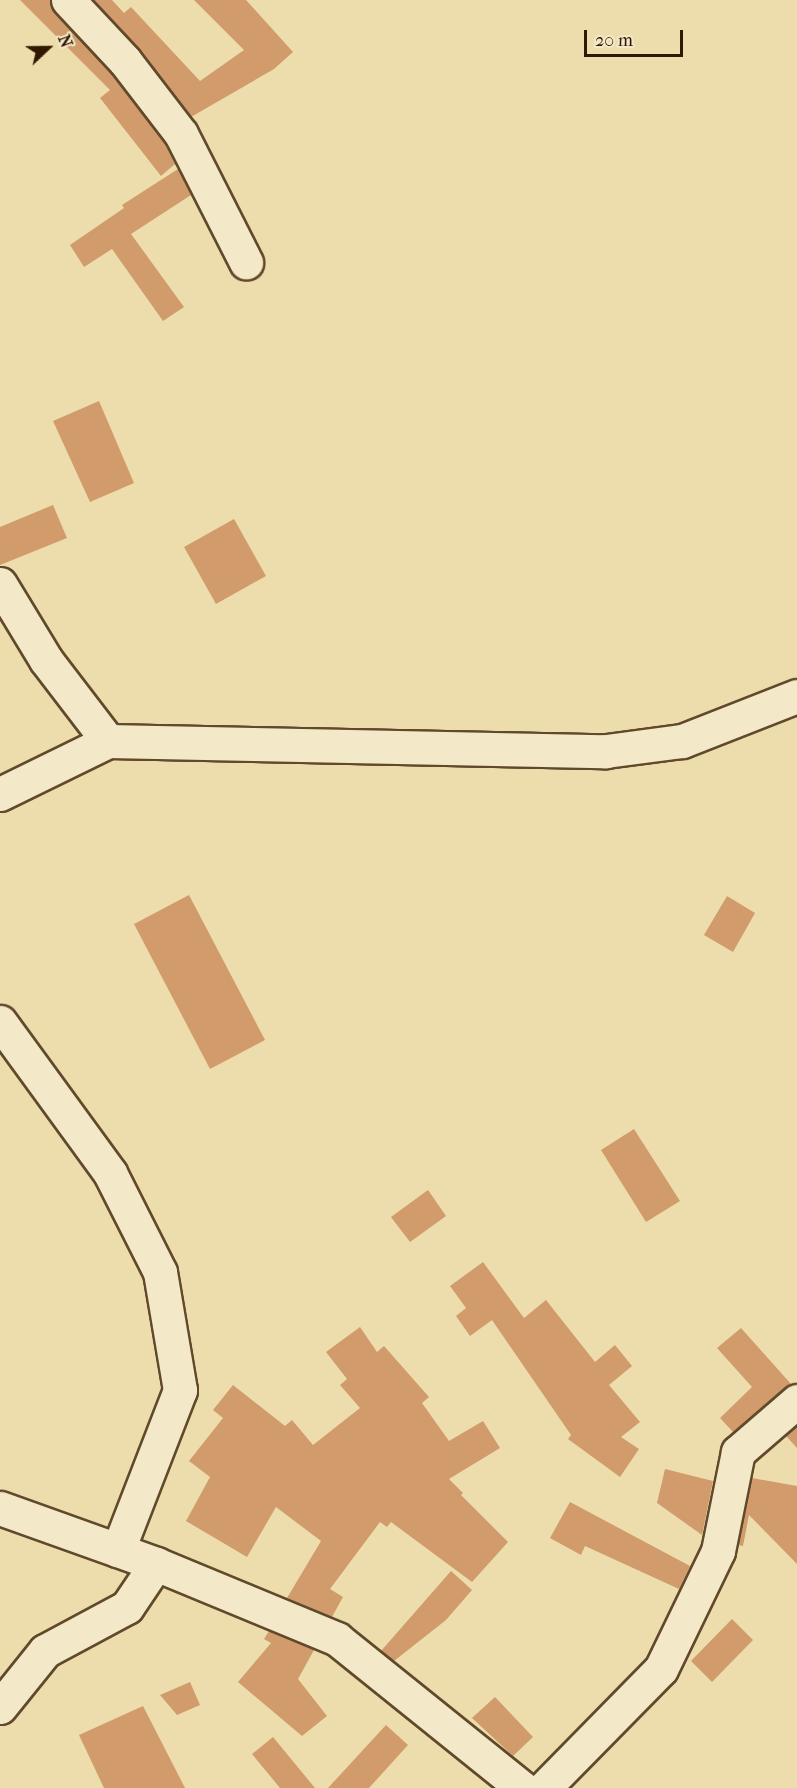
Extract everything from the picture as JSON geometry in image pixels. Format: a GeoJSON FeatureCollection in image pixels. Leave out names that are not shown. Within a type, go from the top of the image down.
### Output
{"type":"FeatureCollection","features":[{"type":"Feature","properties":{"kind":"street"},"geometry":{"type":"LineString","coordinates":[[68,0],[125,61],[181,134],[246,262]]}},
{"type":"Feature","properties":{"kind":"street"},"geometry":{"type":"LineString","coordinates":[[0,584],[46,660],[108,741]]}},
{"type":"Feature","properties":{"kind":"street"},"geometry":{"type":"LineString","coordinates":[[0,794],[108,741],[606,751],[682,741],[797,696]]}},
{"type":"Feature","properties":{"kind":"street"},"geometry":{"type":"LineString","coordinates":[[0,1022],[110,1173],[160,1272],[180,1390],[118,1550]]}},
{"type":"Feature","properties":{"kind":"street"},"geometry":{"type":"LineString","coordinates":[[544,1788],[661,1669],[718,1551],[738,1452],[797,1401]]}},
{"type":"Feature","properties":{"kind":"street"},"geometry":{"type":"LineString","coordinates":[[0,1508],[156,1564],[337,1639],[522,1788]]}},
{"type":"Feature","properties":{"kind":"street"},"geometry":{"type":"LineString","coordinates":[[0,1707],[45,1651],[127,1607],[156,1564]]}},
{"type":"Feature","properties":{"kind":"building"},"geometry":{"type":"Polygon","coordinates":[[[20,0],[50,0],[54,13],[111,73],[165,144],[175,164],[161,176],[100,98],[110,90],[20,0]]]}},
{"type":"Feature","properties":{"kind":"building"},"geometry":{"type":"Polygon","coordinates":[[[94,0],[112,0],[124,13],[131,7],[200,81],[244,50],[194,0],[246,0],[293,52],[274,69],[191,117],[140,50],[94,0]]]}},
{"type":"Feature","properties":{"kind":"building"},"geometry":{"type":"Polygon","coordinates":[[[178,169],[191,195],[131,234],[184,307],[163,321],[112,249],[84,267],[70,245],[124,208],[122,205],[178,169]]]}},
{"type":"Feature","properties":{"kind":"building"},"geometry":{"type":"Polygon","coordinates":[[[99,401],[134,483],[90,502],[53,421],[99,401]]]}},
{"type":"Feature","properties":{"kind":"building"},"geometry":{"type":"Polygon","coordinates":[[[53,505],[67,538],[0,565],[0,527],[53,505]]]}},
{"type":"Feature","properties":{"kind":"building"},"geometry":{"type":"Polygon","coordinates":[[[234,519],[266,576],[216,604],[184,547],[234,519]]]}},
{"type":"Feature","properties":{"kind":"building"},"geometry":{"type":"Polygon","coordinates":[[[189,895],[265,1040],[210,1069],[134,924],[189,895]]]}},
{"type":"Feature","properties":{"kind":"building"},"geometry":{"type":"Polygon","coordinates":[[[727,896],[755,913],[733,952],[704,935],[727,896]]]}},
{"type":"Feature","properties":{"kind":"building"},"geometry":{"type":"Polygon","coordinates":[[[634,1129],[680,1201],[646,1222],[601,1150],[634,1129]]]}},
{"type":"Feature","properties":{"kind":"building"},"geometry":{"type":"Polygon","coordinates":[[[428,1190],[446,1216],[410,1242],[391,1217],[428,1190]]]}},
{"type":"Feature","properties":{"kind":"building"},"geometry":{"type":"Polygon","coordinates":[[[483,1262],[524,1318],[546,1300],[595,1362],[615,1345],[632,1366],[609,1385],[640,1422],[621,1437],[639,1449],[620,1477],[568,1439],[571,1435],[492,1320],[470,1336],[456,1316],[466,1308],[450,1286],[483,1262]]]}},
{"type":"Feature","properties":{"kind":"building"},"geometry":{"type":"Polygon","coordinates":[[[360,1327],[377,1352],[384,1346],[429,1397],[422,1403],[449,1441],[483,1421],[500,1448],[449,1479],[463,1493],[461,1495],[508,1542],[472,1582],[391,1522],[387,1527],[380,1522],[330,1589],[343,1597],[332,1617],[287,1598],[321,1541],[276,1507],[247,1557],[186,1521],[210,1477],[189,1461],[223,1418],[213,1410],[233,1385],[285,1426],[292,1420],[313,1445],[360,1408],[340,1385],[347,1379],[326,1352],[360,1327]]]}},
{"type":"Feature","properties":{"kind":"building"},"geometry":{"type":"Polygon","coordinates":[[[741,1328],[791,1384],[733,1432],[720,1418],[752,1387],[717,1348],[741,1328]]]}},
{"type":"Feature","properties":{"kind":"building"},"geometry":{"type":"Polygon","coordinates":[[[797,1426],[797,1448],[786,1436],[797,1426]]]}},
{"type":"Feature","properties":{"kind":"building"},"geometry":{"type":"Polygon","coordinates":[[[665,1469],[713,1481],[702,1535],[657,1503],[665,1469]]]}},
{"type":"Feature","properties":{"kind":"building"},"geometry":{"type":"Polygon","coordinates":[[[752,1478],[797,1486],[797,1564],[749,1515],[743,1546],[738,1545],[752,1478]]]}},
{"type":"Feature","properties":{"kind":"building"},"geometry":{"type":"Polygon","coordinates":[[[570,1502],[690,1566],[679,1589],[585,1546],[581,1555],[550,1538],[570,1502]]]}},
{"type":"Feature","properties":{"kind":"building"},"geometry":{"type":"Polygon","coordinates":[[[451,1571],[472,1590],[446,1620],[394,1661],[381,1651],[451,1571]]]}},
{"type":"Feature","properties":{"kind":"building"},"geometry":{"type":"Polygon","coordinates":[[[732,1619],[753,1640],[712,1682],[691,1661],[732,1619]]]}},
{"type":"Feature","properties":{"kind":"building"},"geometry":{"type":"Polygon","coordinates":[[[269,1631],[314,1650],[298,1679],[327,1716],[302,1736],[238,1682],[271,1643],[264,1639],[269,1631]]]}},
{"type":"Feature","properties":{"kind":"building"},"geometry":{"type":"Polygon","coordinates":[[[190,1682],[200,1705],[177,1715],[160,1695],[190,1682]]]}},
{"type":"Feature","properties":{"kind":"building"},"geometry":{"type":"Polygon","coordinates":[[[495,1697],[533,1737],[513,1756],[472,1718],[495,1697]]]}},
{"type":"Feature","properties":{"kind":"building"},"geometry":{"type":"Polygon","coordinates":[[[143,1706],[185,1788],[104,1788],[79,1735],[143,1706]]]}},
{"type":"Feature","properties":{"kind":"building"},"geometry":{"type":"Polygon","coordinates":[[[386,1725],[408,1745],[369,1788],[328,1788],[386,1725]]]}},
{"type":"Feature","properties":{"kind":"building"},"geometry":{"type":"Polygon","coordinates":[[[273,1737],[315,1788],[280,1788],[252,1754],[273,1737]]]}}]}
